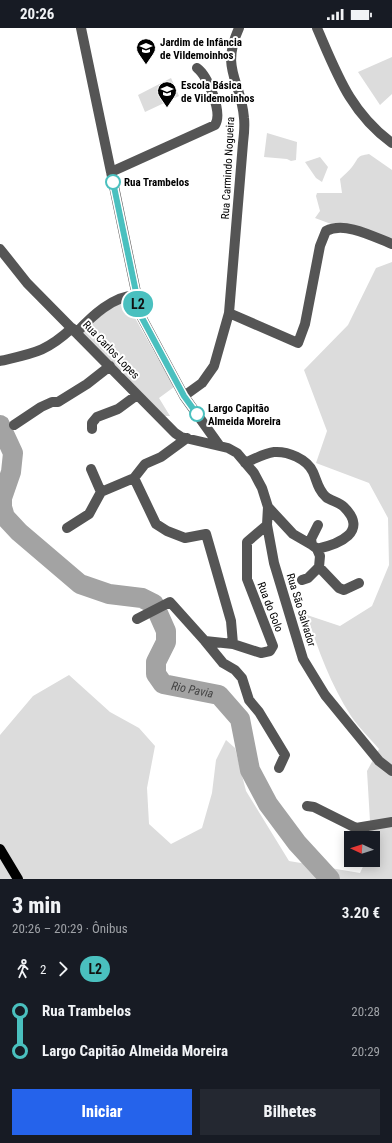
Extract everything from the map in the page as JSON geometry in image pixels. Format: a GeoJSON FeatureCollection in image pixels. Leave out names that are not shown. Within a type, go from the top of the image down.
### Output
{"type":"FeatureCollection","features":[{"type":"Feature","properties":{"kind":"main road"},"geometry":{"type":"LineString","coordinates":[[0,849],[18,879]]}},
{"type":"Feature","properties":{"kind":"street"},"geometry":{"type":"LineString","coordinates":[[81,28],[141,316],[184,396],[219,445]]}},
{"type":"Feature","properties":{"kind":"street","name":"Rua Carmindo Nogueira"},"geometry":{"type":"LineString","coordinates":[[184,396],[202,383],[214,366],[229,313],[244,118],[230,60],[231,48],[239,28]]}},
{"type":"Feature","properties":{"kind":"street"},"geometry":{"type":"LineString","coordinates":[[317,28],[345,91],[354,106],[366,121],[392,143]]}},
{"type":"Feature","properties":{"kind":"street"},"geometry":{"type":"LineString","coordinates":[[111,172],[215,125],[218,121],[218,113],[204,73],[197,68]]}},
{"type":"Feature","properties":{"kind":"street"},"geometry":{"type":"LineString","coordinates":[[229,313],[298,344],[305,324],[319,253],[326,231],[331,228],[353,230],[392,244]]}},
{"type":"Feature","properties":{"kind":"street","name":"Rua Carlos Lopes"},"geometry":{"type":"LineString","coordinates":[[0,249],[27,283],[175,433],[186,438],[219,445]]}},
{"type":"Feature","properties":{"kind":"street"},"geometry":{"type":"LineString","coordinates":[[0,361],[35,353],[55,343],[75,330],[114,300],[124,296],[136,295]]}},
{"type":"Feature","properties":{"kind":"street"},"geometry":{"type":"LineString","coordinates":[[14,425],[41,407],[52,402],[58,402],[88,384],[110,366]]}},
{"type":"Feature","properties":{"kind":"street"},"geometry":{"type":"LineString","coordinates":[[92,429],[92,423],[97,417],[118,409],[137,395]]}},
{"type":"Feature","properties":{"kind":"street"},"geometry":{"type":"LineString","coordinates":[[67,528],[89,514],[101,492],[134,478],[145,464],[161,457],[186,438]]}},
{"type":"Feature","properties":{"kind":"street","name":"Rua São Salvador"},"geometry":{"type":"LineString","coordinates":[[219,445],[238,453],[262,488],[268,507],[267,525],[274,563],[303,659],[325,695],[379,761],[392,771]]}},
{"type":"Feature","properties":{"kind":"street"},"geometry":{"type":"LineString","coordinates":[[245,463],[273,452],[292,455],[301,459],[312,471],[317,484],[325,496],[343,506],[354,519],[354,527],[351,533],[336,545],[314,547],[293,534],[268,507]]}},
{"type":"Feature","properties":{"kind":"street"},"geometry":{"type":"LineString","coordinates":[[91,469],[101,492]]}},
{"type":"Feature","properties":{"kind":"street"},"geometry":{"type":"LineString","coordinates":[[134,478],[156,524],[167,531],[186,538],[206,534],[232,621],[233,644]]}},
{"type":"Feature","properties":{"kind":"street","name":"Rua do Golo"},"geometry":{"type":"LineString","coordinates":[[205,641],[233,644],[261,653],[270,651],[272,646],[247,579],[247,542],[267,525]]}},
{"type":"Feature","properties":{"kind":"street"},"geometry":{"type":"LineString","coordinates":[[302,580],[308,578],[319,567],[320,556],[311,539],[318,525]]}},
{"type":"Feature","properties":{"kind":"street"},"geometry":{"type":"LineString","coordinates":[[319,567],[339,588],[344,590],[359,583]]}},
{"type":"Feature","properties":{"kind":"street"},"geometry":{"type":"LineString","coordinates":[[137,619],[170,602],[223,663],[235,670],[242,678],[249,700],[259,712],[285,755],[279,768]]}},
{"type":"Feature","properties":{"kind":"street"},"geometry":{"type":"LineString","coordinates":[[307,806],[314,807],[356,828],[392,822]]}},
{"type":"Feature","properties":{"kind":"shaded area"},"geometry":{"type":"Polygon","coordinates":[[[392,57],[392,94],[380,105],[358,72],[392,57]]]}},
{"type":"Feature","properties":{"kind":"shaded area"},"geometry":{"type":"Polygon","coordinates":[[[171,78],[179,96],[145,112],[138,95],[171,78]]]}},
{"type":"Feature","properties":{"kind":"shaded area"},"geometry":{"type":"Polygon","coordinates":[[[267,133],[297,142],[296,160],[291,161],[287,159],[264,157],[267,133]]]}},
{"type":"Feature","properties":{"kind":"shaded area"},"geometry":{"type":"Polygon","coordinates":[[[369,154],[392,170],[392,241],[315,218],[320,211],[316,196],[317,193],[342,193],[340,179],[358,158],[369,154]]]}},
{"type":"Feature","properties":{"kind":"shaded area"},"geometry":{"type":"Polygon","coordinates":[[[320,157],[328,167],[322,182],[316,178],[305,162],[320,157]]]}},
{"type":"Feature","properties":{"kind":"shaded area"},"geometry":{"type":"Polygon","coordinates":[[[392,262],[392,879],[0,879],[0,735],[33,696],[69,675],[110,712],[139,728],[155,746],[147,788],[149,824],[171,844],[202,828],[212,793],[216,760],[226,740],[235,748],[246,791],[289,861],[360,873],[363,867],[380,867],[380,831],[371,831],[367,771],[379,749],[354,720],[337,692],[320,654],[307,615],[340,626],[372,606],[389,565],[388,518],[369,483],[316,463],[327,431],[304,370],[348,325],[376,268],[392,262]]]}},
{"type":"Feature","properties":{"kind":"shaded area"},"geometry":{"type":"Polygon","coordinates":[[[122,302],[127,304],[174,387],[159,398],[170,416],[165,416],[83,335],[85,328],[118,303],[122,302]]]}},
{"type":"Feature","properties":{"kind":"waterway","name":"Rio Pavia"},"geometry":{"type":"LineString","coordinates":[[0,425],[13,453],[11,472],[2,498],[2,507],[5,517],[19,532],[80,584],[109,594],[142,598],[154,604],[166,631],[166,642],[156,662],[156,674],[163,684],[219,695],[240,719],[250,770],[268,804],[297,843],[330,879]]}},
{"type":"Feature","properties":{"kind":"bus line","name":"L2"},"geometry":{"type":"LineString","coordinates":[[113,182],[141,316],[184,396],[197,414]]}},
{"type":"Feature","properties":{"kind":"place","name":"Jardim de Infância de Vildemoinhos"},"geometry":{"type":"Point","coordinates":[146,65]}},
{"type":"Feature","properties":{"kind":"place","name":"Escola Básica de Vildemoinhos"},"geometry":{"type":"Point","coordinates":[167,108]}},
{"type":"Feature","properties":{"kind":"place","name":"Rua Trambelos"},"geometry":{"type":"Point","coordinates":[113,182]}},
{"type":"Feature","properties":{"kind":"place","name":"Largo Capitão Almeida Moreira"},"geometry":{"type":"Point","coordinates":[197,414]}}]}
